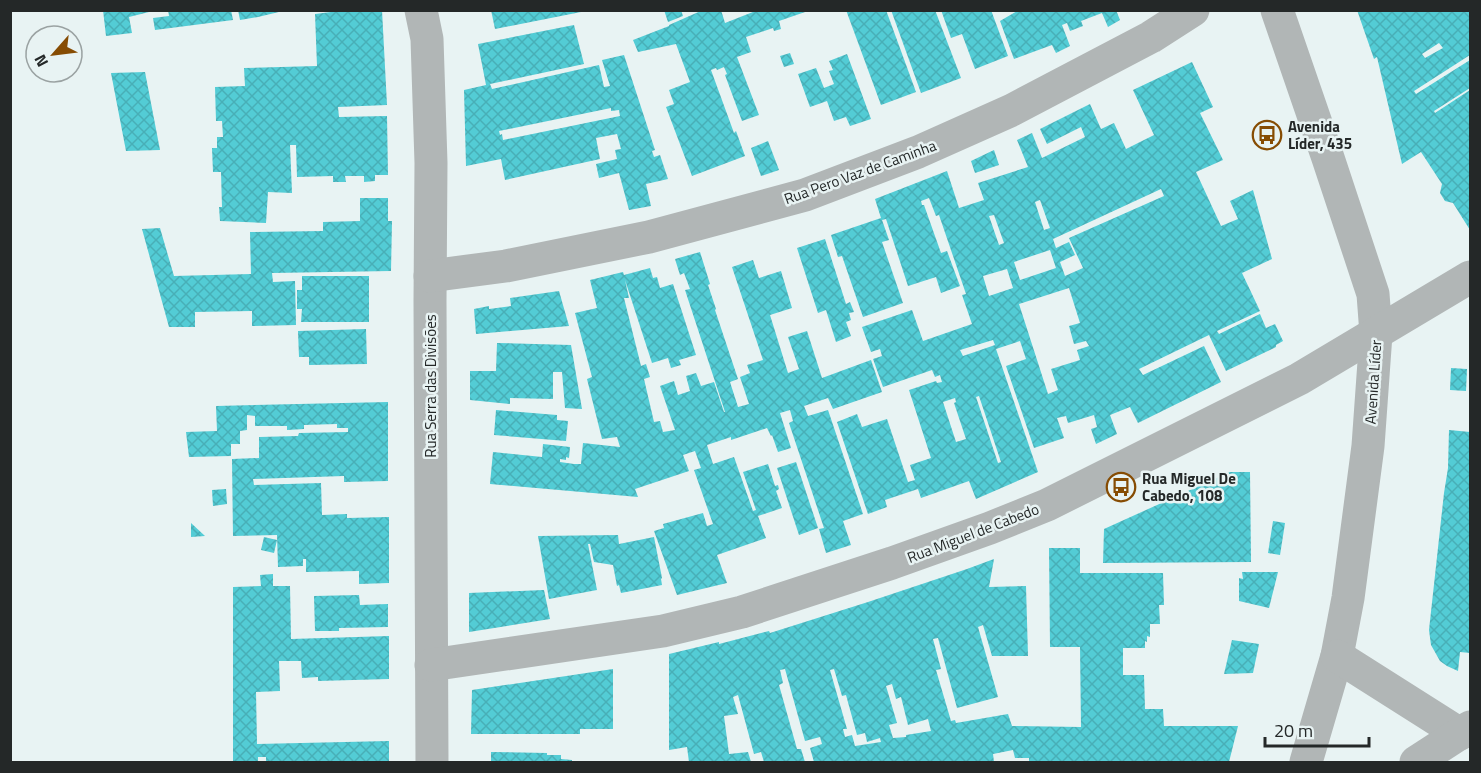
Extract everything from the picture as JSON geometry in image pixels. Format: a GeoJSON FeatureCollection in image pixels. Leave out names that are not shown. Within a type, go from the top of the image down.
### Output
{"type":"FeatureCollection","features":[{"type":"Feature","properties":{"kind":"street","name":"Rua Serra das Divisões"},"geometry":{"type":"LineString","coordinates":[[421,10],[427,39],[431,163],[432,762]]}},
{"type":"Feature","properties":{"kind":"street","name":"Rua Pero Vaz de Caminha"},"geometry":{"type":"LineString","coordinates":[[430,276],[506,266],[649,237],[805,195],[918,152],[1012,110],[1150,36],[1193,10]]}},
{"type":"Feature","properties":{"kind":"street","name":"Avenida Líder"},"geometry":{"type":"LineString","coordinates":[[1277,10],[1373,294],[1376,334],[1368,446],[1348,598],[1337,656],[1306,762]]}},
{"type":"Feature","properties":{"kind":"street","name":"Rua Miguel de Cabedo"},"geometry":{"type":"LineString","coordinates":[[431,665],[663,631],[742,612],[990,528],[1047,505],[1299,379],[1470,277]]}},
{"type":"Feature","properties":{"kind":"street"},"geometry":{"type":"LineString","coordinates":[[1337,656],[1465,731],[1416,762]]}},
{"type":"Feature","properties":{"kind":"building"},"geometry":{"type":"Polygon","coordinates":[[[103,10],[153,11],[129,17],[132,33],[106,36],[103,10]]]}},
{"type":"Feature","properties":{"kind":"building"},"geometry":{"type":"Polygon","coordinates":[[[168,10],[231,10],[233,20],[155,30],[153,18],[169,16],[168,10]]]}},
{"type":"Feature","properties":{"kind":"building"},"geometry":{"type":"Polygon","coordinates":[[[238,10],[283,10],[283,11],[240,20],[238,10]]]}},
{"type":"Feature","properties":{"kind":"building"},"geometry":{"type":"Polygon","coordinates":[[[347,10],[382,10],[387,105],[338,107],[339,117],[387,116],[388,175],[375,175],[375,181],[364,182],[364,176],[345,176],[346,182],[333,182],[333,176],[297,177],[296,145],[290,145],[292,193],[268,192],[266,223],[220,221],[221,172],[213,172],[212,148],[217,148],[217,137],[223,137],[222,121],[216,121],[215,87],[245,86],[244,68],[317,66],[315,14],[347,10]]]}},
{"type":"Feature","properties":{"kind":"building"},"geometry":{"type":"Polygon","coordinates":[[[491,10],[581,10],[581,12],[495,29],[491,10]]]}},
{"type":"Feature","properties":{"kind":"building"},"geometry":{"type":"Polygon","coordinates":[[[664,10],[681,10],[683,16],[668,22],[664,10]]]}},
{"type":"Feature","properties":{"kind":"building"},"geometry":{"type":"Polygon","coordinates":[[[703,10],[721,10],[725,23],[758,10],[808,11],[779,21],[781,29],[774,31],[773,28],[746,37],[751,52],[737,57],[759,115],[742,121],[724,67],[711,70],[745,156],[692,176],[666,107],[674,104],[669,90],[690,82],[676,44],[638,52],[633,40],[703,10]]]}},
{"type":"Feature","properties":{"kind":"building"},"geometry":{"type":"Polygon","coordinates":[[[846,10],[886,10],[916,92],[881,105],[846,10]]]}},
{"type":"Feature","properties":{"kind":"building"},"geometry":{"type":"Polygon","coordinates":[[[891,10],[935,10],[961,78],[921,93],[891,10]]]}},
{"type":"Feature","properties":{"kind":"building"},"geometry":{"type":"Polygon","coordinates":[[[941,10],[991,10],[1008,56],[975,69],[962,34],[951,38],[941,10]]]}},
{"type":"Feature","properties":{"kind":"building"},"geometry":{"type":"Polygon","coordinates":[[[1019,10],[1116,10],[1120,20],[1108,27],[1102,13],[1081,21],[1083,26],[1070,31],[1067,23],[1062,25],[1070,46],[1056,53],[1052,45],[1014,59],[1000,21],[1019,10]]]}},
{"type":"Feature","properties":{"kind":"building"},"geometry":{"type":"Polygon","coordinates":[[[1357,10],[1470,10],[1470,55],[1414,91],[1416,94],[1470,60],[1470,88],[1434,111],[1435,113],[1470,90],[1470,230],[1453,203],[1445,201],[1440,193],[1442,184],[1421,152],[1402,164],[1377,57],[1374,59],[1357,10]],[[1439,43],[1422,54],[1425,58],[1443,48],[1439,43]]]}},
{"type":"Feature","properties":{"kind":"building"},"geometry":{"type":"Polygon","coordinates":[[[574,25],[584,64],[490,84],[492,89],[599,65],[604,87],[610,86],[602,60],[624,55],[655,150],[652,151],[654,157],[660,155],[668,179],[646,184],[651,206],[629,210],[619,173],[599,178],[596,164],[617,159],[615,150],[621,149],[617,134],[596,138],[600,159],[505,180],[501,159],[466,166],[464,90],[486,85],[478,44],[574,25]],[[611,108],[499,131],[503,140],[620,116],[619,110],[611,111],[611,108]]]}},
{"type":"Feature","properties":{"kind":"building"},"geometry":{"type":"Polygon","coordinates":[[[790,53],[794,64],[784,67],[780,56],[790,53]]]}},
{"type":"Feature","properties":{"kind":"building"},"geometry":{"type":"Polygon","coordinates":[[[847,54],[871,119],[850,126],[846,117],[834,121],[827,101],[810,107],[798,74],[816,68],[824,88],[834,84],[829,71],[833,70],[829,61],[847,54]]]}},
{"type":"Feature","properties":{"kind":"building"},"geometry":{"type":"Polygon","coordinates":[[[1192,62],[1213,107],[1200,113],[1223,160],[1196,172],[1221,226],[1238,219],[1230,201],[1253,190],[1272,259],[1242,273],[1260,311],[1217,331],[1219,334],[1260,314],[1266,328],[1275,324],[1283,341],[1276,347],[1226,371],[1209,335],[1139,369],[1143,375],[1204,346],[1221,382],[1138,423],[1130,407],[1110,415],[1117,434],[1096,444],[1091,429],[1097,427],[1094,415],[1068,423],[1066,416],[1057,418],[1064,438],[1034,448],[1006,366],[1026,359],[1020,341],[996,349],[1038,472],[976,499],[969,481],[921,498],[918,489],[885,500],[887,507],[868,514],[837,422],[857,414],[862,427],[887,419],[908,482],[915,480],[910,465],[931,458],[909,390],[936,381],[937,383],[942,382],[940,375],[935,377],[932,370],[883,387],[873,359],[882,356],[880,349],[871,352],[862,327],[912,310],[923,341],[972,324],[962,295],[966,294],[939,215],[936,216],[929,198],[921,201],[922,205],[924,205],[941,253],[947,251],[960,286],[941,293],[936,277],[908,286],[886,219],[882,220],[889,240],[882,242],[903,303],[863,317],[842,256],[838,257],[831,235],[881,218],[875,199],[947,171],[959,208],[984,200],[978,183],[1028,167],[1017,140],[1032,133],[1042,158],[1085,137],[1081,127],[1047,144],[1040,129],[1090,104],[1101,129],[1114,123],[1126,149],[1154,135],[1133,90],[1192,62]],[[1161,189],[1053,239],[1056,248],[1069,242],[1075,255],[1060,262],[1065,276],[1083,268],[1069,238],[1164,196],[1161,189]],[[1040,200],[1035,202],[1044,230],[1050,228],[1040,200]],[[994,215],[989,216],[999,245],[1004,243],[994,215]],[[1050,250],[1014,262],[1020,280],[1056,268],[1050,250]],[[1007,269],[983,276],[989,296],[1013,288],[1007,269]],[[1069,288],[1019,304],[1048,394],[1058,390],[1051,369],[1080,360],[1077,350],[1089,346],[1086,341],[1074,344],[1069,326],[1080,323],[1069,288]],[[993,340],[960,350],[963,356],[995,345],[993,340]],[[979,396],[976,397],[998,463],[1001,462],[979,396]],[[955,398],[943,402],[956,442],[966,439],[954,403],[955,398]]]}},
{"type":"Feature","properties":{"kind":"building"},"geometry":{"type":"Polygon","coordinates":[[[145,72],[160,150],[126,151],[111,73],[145,72]]]}},
{"type":"Feature","properties":{"kind":"building"},"geometry":{"type":"Polygon","coordinates":[[[768,141],[779,170],[761,176],[751,148],[768,141]]]}},
{"type":"Feature","properties":{"kind":"building"},"geometry":{"type":"Polygon","coordinates":[[[994,150],[999,165],[975,173],[971,161],[994,150]]]}},
{"type":"Feature","properties":{"kind":"building"},"geometry":{"type":"Polygon","coordinates":[[[360,198],[388,198],[388,221],[392,221],[391,271],[272,273],[273,282],[295,281],[296,325],[252,326],[252,311],[195,312],[195,327],[169,327],[142,229],[160,228],[174,276],[251,274],[250,232],[323,231],[323,222],[360,221],[360,198]]]}},
{"type":"Feature","properties":{"kind":"building"},"geometry":{"type":"Polygon","coordinates":[[[825,239],[846,304],[850,302],[854,312],[849,313],[851,320],[846,322],[851,336],[836,342],[826,310],[818,313],[797,248],[825,239]]]}},
{"type":"Feature","properties":{"kind":"building"},"geometry":{"type":"Polygon","coordinates":[[[700,252],[715,310],[738,379],[730,382],[738,407],[749,404],[740,377],[750,373],[747,365],[763,360],[732,267],[753,260],[759,278],[781,271],[792,308],[770,315],[788,373],[799,369],[788,337],[807,331],[822,378],[871,360],[882,392],[833,409],[828,398],[804,406],[808,416],[828,410],[863,514],[843,521],[851,545],[826,553],[819,529],[824,528],[789,423],[793,421],[790,410],[780,413],[791,448],[778,452],[767,428],[707,445],[713,464],[734,457],[753,511],[756,510],[743,472],[768,464],[775,486],[778,485],[779,489],[776,491],[782,508],[758,516],[766,538],[717,555],[727,583],[677,595],[654,531],[664,528],[663,524],[703,513],[707,526],[713,524],[694,470],[701,468],[695,451],[683,455],[689,471],[635,489],[638,497],[490,484],[493,452],[542,457],[543,444],[570,447],[569,458],[560,459],[560,462],[581,464],[583,443],[620,447],[617,437],[602,439],[587,379],[592,377],[575,313],[597,308],[590,280],[650,268],[653,278],[657,277],[660,288],[673,284],[696,355],[679,360],[681,365],[671,368],[668,358],[652,363],[625,280],[629,298],[624,298],[641,366],[646,364],[650,377],[644,379],[654,422],[660,421],[663,432],[675,430],[660,386],[674,381],[678,395],[690,391],[686,376],[696,373],[701,386],[714,382],[725,412],[685,290],[690,289],[684,273],[680,275],[675,259],[700,252]]]}},
{"type":"Feature","properties":{"kind":"building"},"geometry":{"type":"Polygon","coordinates":[[[302,276],[369,276],[369,322],[301,322],[302,309],[297,309],[297,290],[302,290],[302,276]]]}},
{"type":"Feature","properties":{"kind":"building"},"geometry":{"type":"Polygon","coordinates":[[[559,291],[569,326],[476,334],[474,309],[511,306],[510,298],[559,291]]]}},
{"type":"Feature","properties":{"kind":"building"},"geometry":{"type":"Polygon","coordinates":[[[366,329],[367,364],[309,365],[309,357],[299,357],[298,331],[366,329]]]}},
{"type":"Feature","properties":{"kind":"building"},"geometry":{"type":"Polygon","coordinates":[[[497,343],[571,345],[582,409],[565,408],[562,372],[553,372],[553,399],[510,398],[510,404],[470,400],[470,371],[496,371],[497,343]]]}},
{"type":"Feature","properties":{"kind":"building"},"geometry":{"type":"Polygon","coordinates":[[[1451,368],[1467,369],[1466,391],[1450,390],[1451,368]]]}},
{"type":"Feature","properties":{"kind":"building"},"geometry":{"type":"Polygon","coordinates":[[[388,402],[388,481],[344,482],[344,476],[253,479],[254,485],[321,483],[322,515],[347,514],[347,518],[389,517],[389,583],[359,584],[359,571],[306,572],[306,559],[303,559],[303,566],[278,567],[277,535],[233,536],[232,459],[259,458],[259,437],[348,432],[348,428],[337,428],[337,424],[304,425],[304,429],[287,430],[287,426],[255,426],[255,416],[247,415],[247,430],[240,431],[240,444],[231,444],[231,456],[189,457],[186,432],[217,431],[216,406],[388,402]]]}},
{"type":"Feature","properties":{"kind":"building"},"geometry":{"type":"Polygon","coordinates":[[[496,410],[557,415],[557,420],[568,421],[566,441],[494,435],[496,410]]]}},
{"type":"Feature","properties":{"kind":"building"},"geometry":{"type":"Polygon","coordinates":[[[1449,430],[1470,432],[1470,653],[1460,652],[1458,671],[1440,661],[1431,645],[1429,630],[1448,468],[1449,430]]]}},
{"type":"Feature","properties":{"kind":"building"},"geometry":{"type":"Polygon","coordinates":[[[796,462],[818,528],[799,535],[777,468],[796,462]]]}},
{"type":"Feature","properties":{"kind":"building"},"geometry":{"type":"Polygon","coordinates":[[[1230,472],[1250,472],[1251,562],[1103,563],[1104,529],[1230,472]]]}},
{"type":"Feature","properties":{"kind":"building"},"geometry":{"type":"Polygon","coordinates":[[[226,489],[227,504],[213,506],[212,490],[226,489]]]}},
{"type":"Feature","properties":{"kind":"building"},"geometry":{"type":"Polygon","coordinates":[[[1273,521],[1285,523],[1280,555],[1268,553],[1273,521]]]}},
{"type":"Feature","properties":{"kind":"building"},"geometry":{"type":"Polygon","coordinates":[[[191,523],[205,536],[191,537],[191,523]]]}},
{"type":"Feature","properties":{"kind":"building"},"geometry":{"type":"Polygon","coordinates":[[[618,535],[619,544],[654,537],[662,585],[621,593],[619,585],[617,586],[613,565],[594,562],[590,544],[588,544],[597,590],[549,599],[538,536],[618,535]]]}},
{"type":"Feature","properties":{"kind":"building"},"geometry":{"type":"Polygon","coordinates":[[[264,537],[277,540],[274,553],[261,550],[264,537]]]}},
{"type":"Feature","properties":{"kind":"building"},"geometry":{"type":"Polygon","coordinates":[[[1049,548],[1080,548],[1080,573],[1163,573],[1164,605],[1159,605],[1160,624],[1150,624],[1150,637],[1147,636],[1145,648],[1123,648],[1123,675],[1144,675],[1145,709],[1163,709],[1164,726],[1238,726],[1229,762],[1029,762],[1029,758],[1015,758],[1013,750],[993,754],[994,762],[814,762],[810,748],[822,744],[820,737],[805,741],[785,669],[780,670],[783,683],[779,685],[797,749],[801,749],[805,762],[764,762],[761,752],[754,754],[738,695],[733,697],[738,714],[724,716],[729,754],[748,752],[751,762],[689,762],[687,747],[669,750],[669,654],[769,631],[770,633],[994,559],[989,587],[1026,586],[1028,656],[992,656],[983,625],[978,627],[998,697],[957,708],[938,638],[933,639],[941,669],[936,670],[951,721],[955,720],[956,723],[1008,714],[1012,726],[1081,727],[1080,647],[1050,647],[1049,548]],[[834,669],[830,670],[847,729],[843,729],[845,737],[852,735],[855,746],[881,742],[880,738],[867,742],[865,733],[857,735],[846,695],[842,696],[834,669]],[[892,684],[886,686],[897,723],[889,725],[893,738],[931,731],[928,719],[908,725],[901,697],[896,699],[892,684]]]}},
{"type":"Feature","properties":{"kind":"building"},"geometry":{"type":"Polygon","coordinates":[[[1242,572],[1278,572],[1269,608],[1239,601],[1239,578],[1243,579],[1242,572]]]}},
{"type":"Feature","properties":{"kind":"building"},"geometry":{"type":"Polygon","coordinates":[[[273,574],[273,586],[290,586],[291,639],[389,636],[389,679],[318,681],[318,677],[302,678],[301,661],[279,661],[280,691],[256,692],[257,744],[389,741],[389,762],[266,762],[266,757],[258,757],[258,762],[233,762],[233,587],[261,586],[260,575],[273,574]]]}},
{"type":"Feature","properties":{"kind":"building"},"geometry":{"type":"Polygon","coordinates":[[[544,590],[550,619],[469,632],[469,593],[544,590]]]}},
{"type":"Feature","properties":{"kind":"building"},"geometry":{"type":"Polygon","coordinates":[[[359,595],[360,605],[388,604],[388,627],[315,631],[314,596],[359,595]]]}},
{"type":"Feature","properties":{"kind":"building"},"geometry":{"type":"Polygon","coordinates":[[[1232,640],[1259,644],[1253,673],[1224,674],[1232,640]]]}},
{"type":"Feature","properties":{"kind":"building"},"geometry":{"type":"Polygon","coordinates":[[[613,669],[613,729],[580,729],[580,734],[471,734],[472,690],[613,669]]]}},
{"type":"Feature","properties":{"kind":"building"},"geometry":{"type":"Polygon","coordinates":[[[491,752],[547,753],[547,755],[561,755],[561,759],[572,760],[572,762],[491,762],[491,752]]]}},
{"type":"Feature","properties":{"kind":"place","name":"Avenida Líder, 435"},"geometry":{"type":"Point","coordinates":[1267,135]}},
{"type":"Feature","properties":{"kind":"place","name":"Rua Miguel De Cabedo, 108"},"geometry":{"type":"Point","coordinates":[1121,487]}}]}
